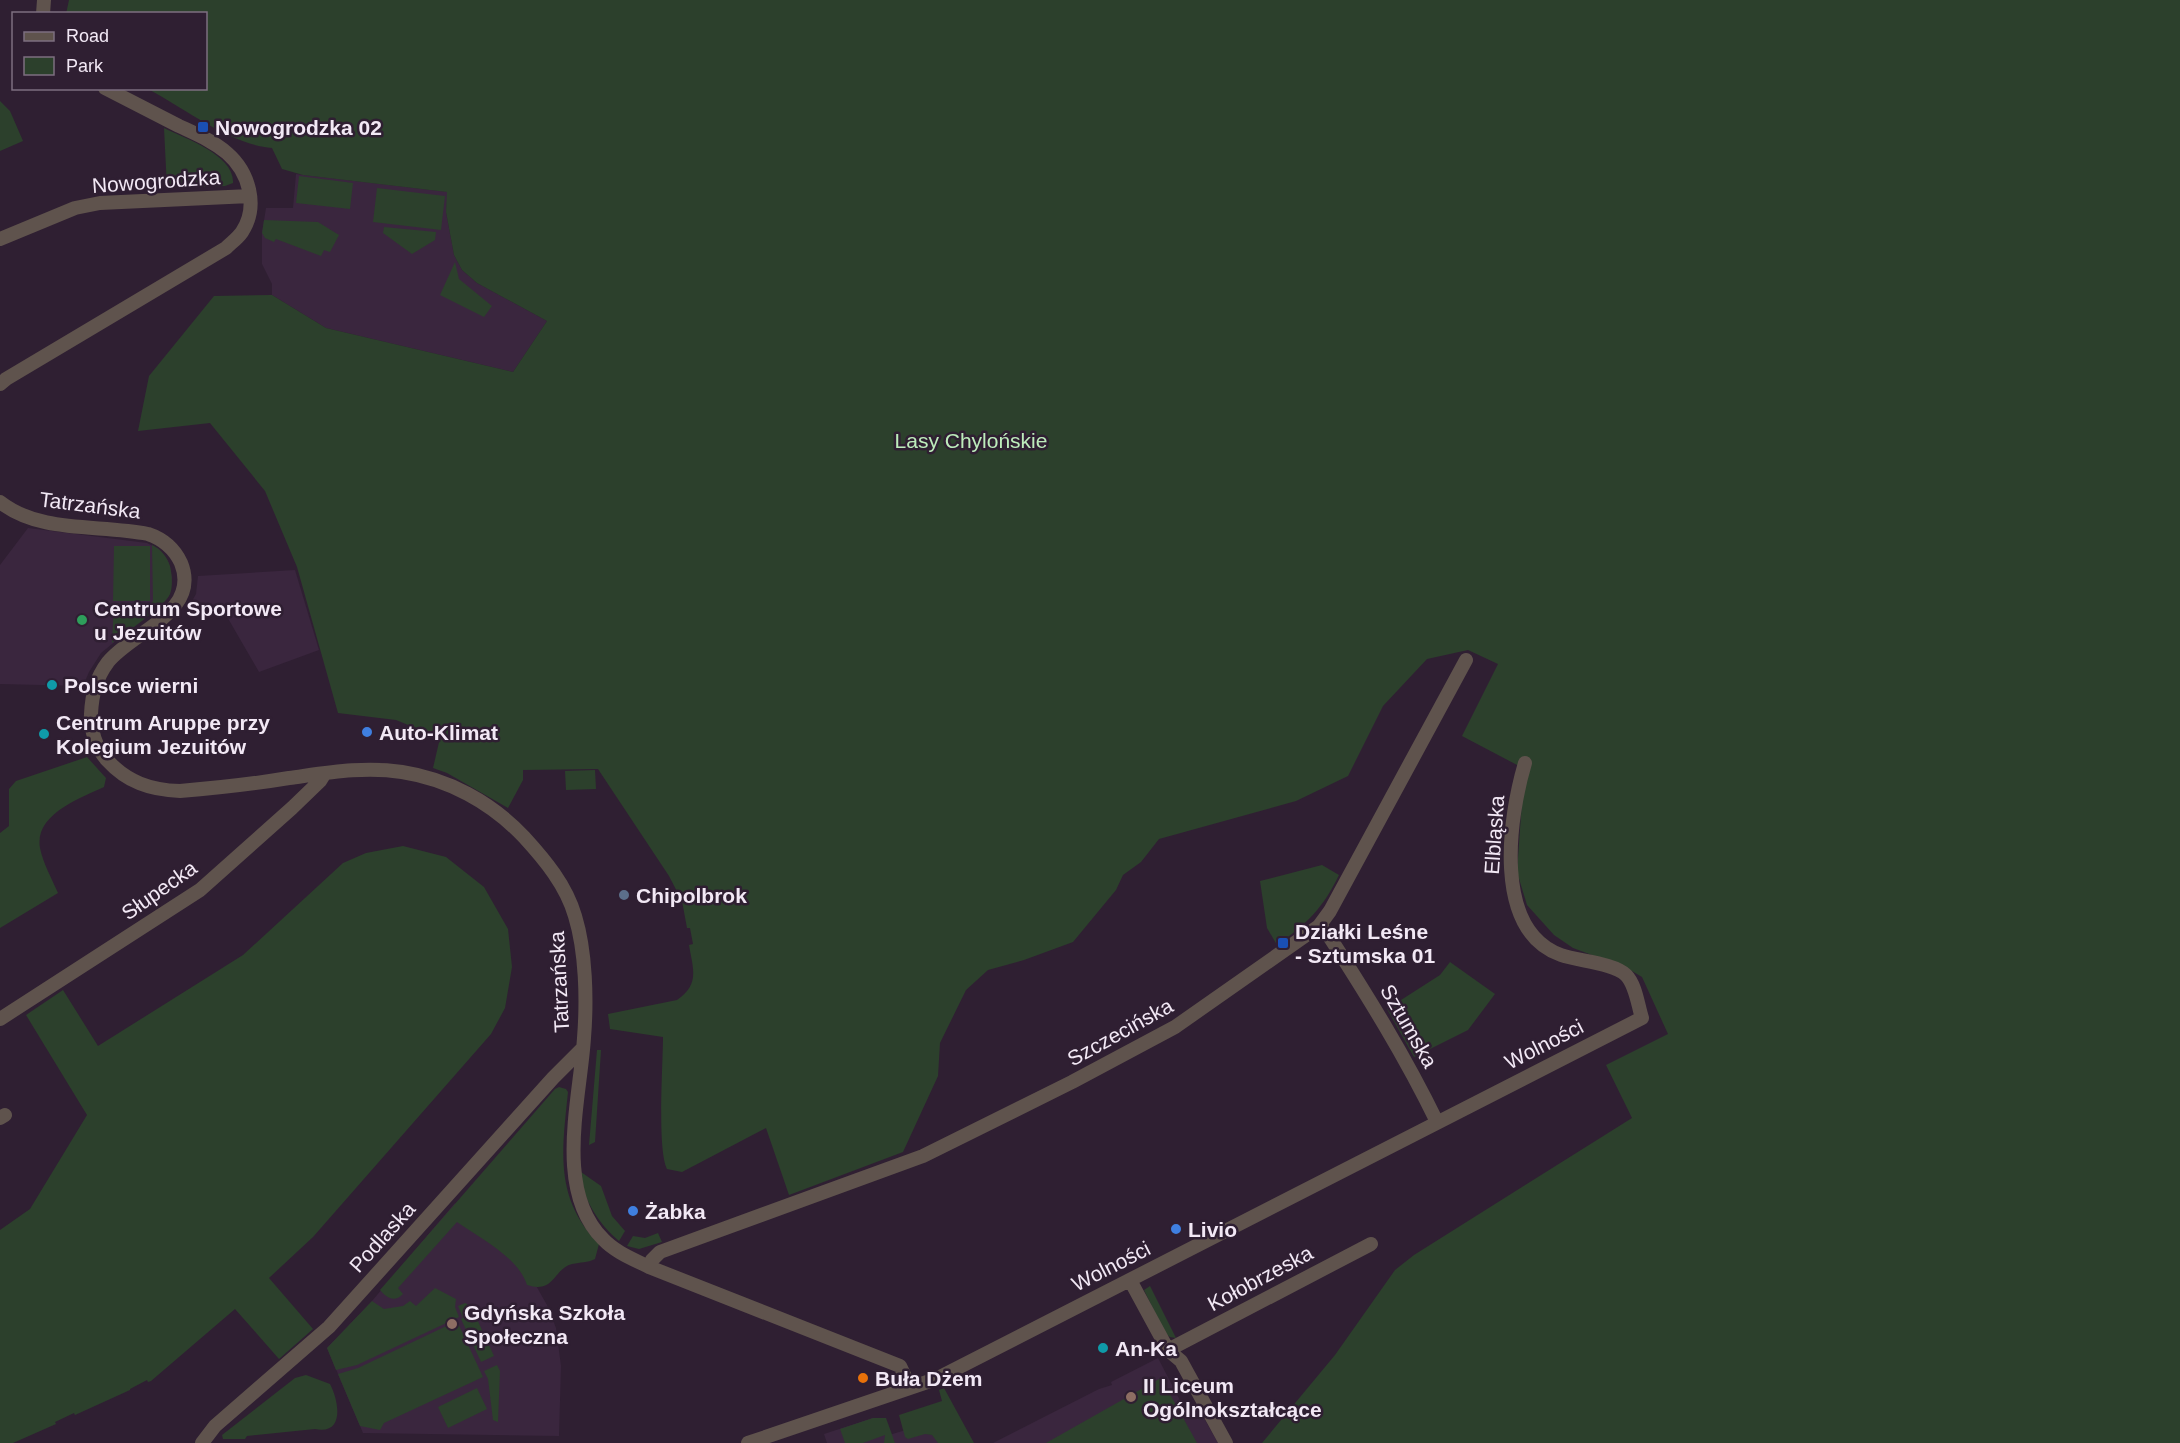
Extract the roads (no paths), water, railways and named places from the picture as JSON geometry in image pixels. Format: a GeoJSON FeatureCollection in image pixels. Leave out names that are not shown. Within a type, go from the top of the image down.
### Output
{"type":"FeatureCollection","features":[{"type":"Feature","properties":{"kind":"street"},"geometry":{"type":"LineString","coordinates":[[0,384],[226,248],[239,236],[248,219],[251,210],[250,196],[243,171],[228,154],[209,141],[109,90]]}},
{"type":"Feature","properties":{"kind":"street","name":"Nowogrodzka"},"geometry":{"type":"LineString","coordinates":[[0,239],[75,208],[100,203],[250,196]]}},
{"type":"Feature","properties":{"kind":"street","name":"Tatrzańska"},"geometry":{"type":"LineString","coordinates":[[0,502],[21,516],[37,521],[148,534],[168,544],[180,561],[183,569],[183,585],[177,604],[118,652],[104,668],[94,687],[90,718],[101,754],[128,779],[151,788],[180,791],[358,769],[379,769],[431,778],[453,786],[507,820],[550,867],[563,887],[576,918],[581,946],[585,1001],[573,1158],[575,1186],[586,1215],[603,1240],[623,1254],[650,1267],[880,1356],[900,1366],[910,1387]]}},
{"type":"Feature","properties":{"kind":"street","name":"Szczecińska"},"geometry":{"type":"LineString","coordinates":[[650,1267],[652,1260],[660,1252],[923,1156],[1091,1073],[1175,1027],[1319,926],[1330,911],[1466,660]]}},
{"type":"Feature","properties":{"kind":"street","name":"Elbląska"},"geometry":{"type":"LineString","coordinates":[[1525,763],[1517,790],[1511,880],[1516,904],[1526,925],[1543,945],[1558,954],[1622,972],[1630,981],[1642,1018]]}},
{"type":"Feature","properties":{"kind":"street","name":"Słupecka"},"geometry":{"type":"LineString","coordinates":[[0,1019],[201,890],[292,808],[320,781],[325,773]]}},
{"type":"Feature","properties":{"kind":"street","name":"Sztumska"},"geometry":{"type":"LineString","coordinates":[[1319,926],[1327,933],[1378,1012],[1406,1059],[1437,1122]]}},
{"type":"Feature","properties":{"kind":"street","name":"Wolności"},"geometry":{"type":"LineString","coordinates":[[748,1443],[936,1379],[1642,1018]]}},
{"type":"Feature","properties":{"kind":"street","name":"Podlaska"},"geometry":{"type":"LineString","coordinates":[[202,1443],[215,1426],[329,1327],[553,1078],[583,1048]]}},
{"type":"Feature","properties":{"kind":"street","name":"Kołobrzeska"},"geometry":{"type":"LineString","coordinates":[[1168,1350],[1371,1244]]}},
{"type":"Feature","properties":{"kind":"street"},"geometry":{"type":"LineString","coordinates":[[1130,1280],[1168,1350],[1181,1360],[1226,1443]]}},
{"type":"Feature","properties":{"kind":"place","name":"Nowogrodzka 02"},"geometry":{"type":"Point","coordinates":[203,127]}},
{"type":"Feature","properties":{"kind":"place","name":"Centrum Sportowe u Jezuitów"},"geometry":{"type":"Point","coordinates":[82,620]}},
{"type":"Feature","properties":{"kind":"place","name":"Polsce wierni"},"geometry":{"type":"Point","coordinates":[52,685]}},
{"type":"Feature","properties":{"kind":"place","name":"Auto-Klimat"},"geometry":{"type":"Point","coordinates":[367,732]}},
{"type":"Feature","properties":{"kind":"place","name":"Centrum Aruppe przy Kolegium Jezuitów"},"geometry":{"type":"Point","coordinates":[44,734]}},
{"type":"Feature","properties":{"kind":"place","name":"Chipolbrok"},"geometry":{"type":"Point","coordinates":[624,895]}},
{"type":"Feature","properties":{"kind":"place","name":"Działki Leśne - Sztumska 01"},"geometry":{"type":"Point","coordinates":[1283,943]}},
{"type":"Feature","properties":{"kind":"place","name":"Żabka"},"geometry":{"type":"Point","coordinates":[633,1211]}},
{"type":"Feature","properties":{"kind":"place","name":"Livio"},"geometry":{"type":"Point","coordinates":[1176,1229]}},
{"type":"Feature","properties":{"kind":"place","name":"Gdyńska Szkoła Społeczna"},"geometry":{"type":"Point","coordinates":[452,1324]}},
{"type":"Feature","properties":{"kind":"place","name":"An-Ka"},"geometry":{"type":"Point","coordinates":[1103,1348]}},
{"type":"Feature","properties":{"kind":"place","name":"Buła Dżem"},"geometry":{"type":"Point","coordinates":[863,1378]}},
{"type":"Feature","properties":{"kind":"place","name":"II Liceum Ogólnokształcące"},"geometry":{"type":"Point","coordinates":[1131,1397]}},
{"type":"Feature","properties":{"kind":"park label","name":"Lasy Chylońskie"},"geometry":{"type":"Point","coordinates":[971,440]}}]}
